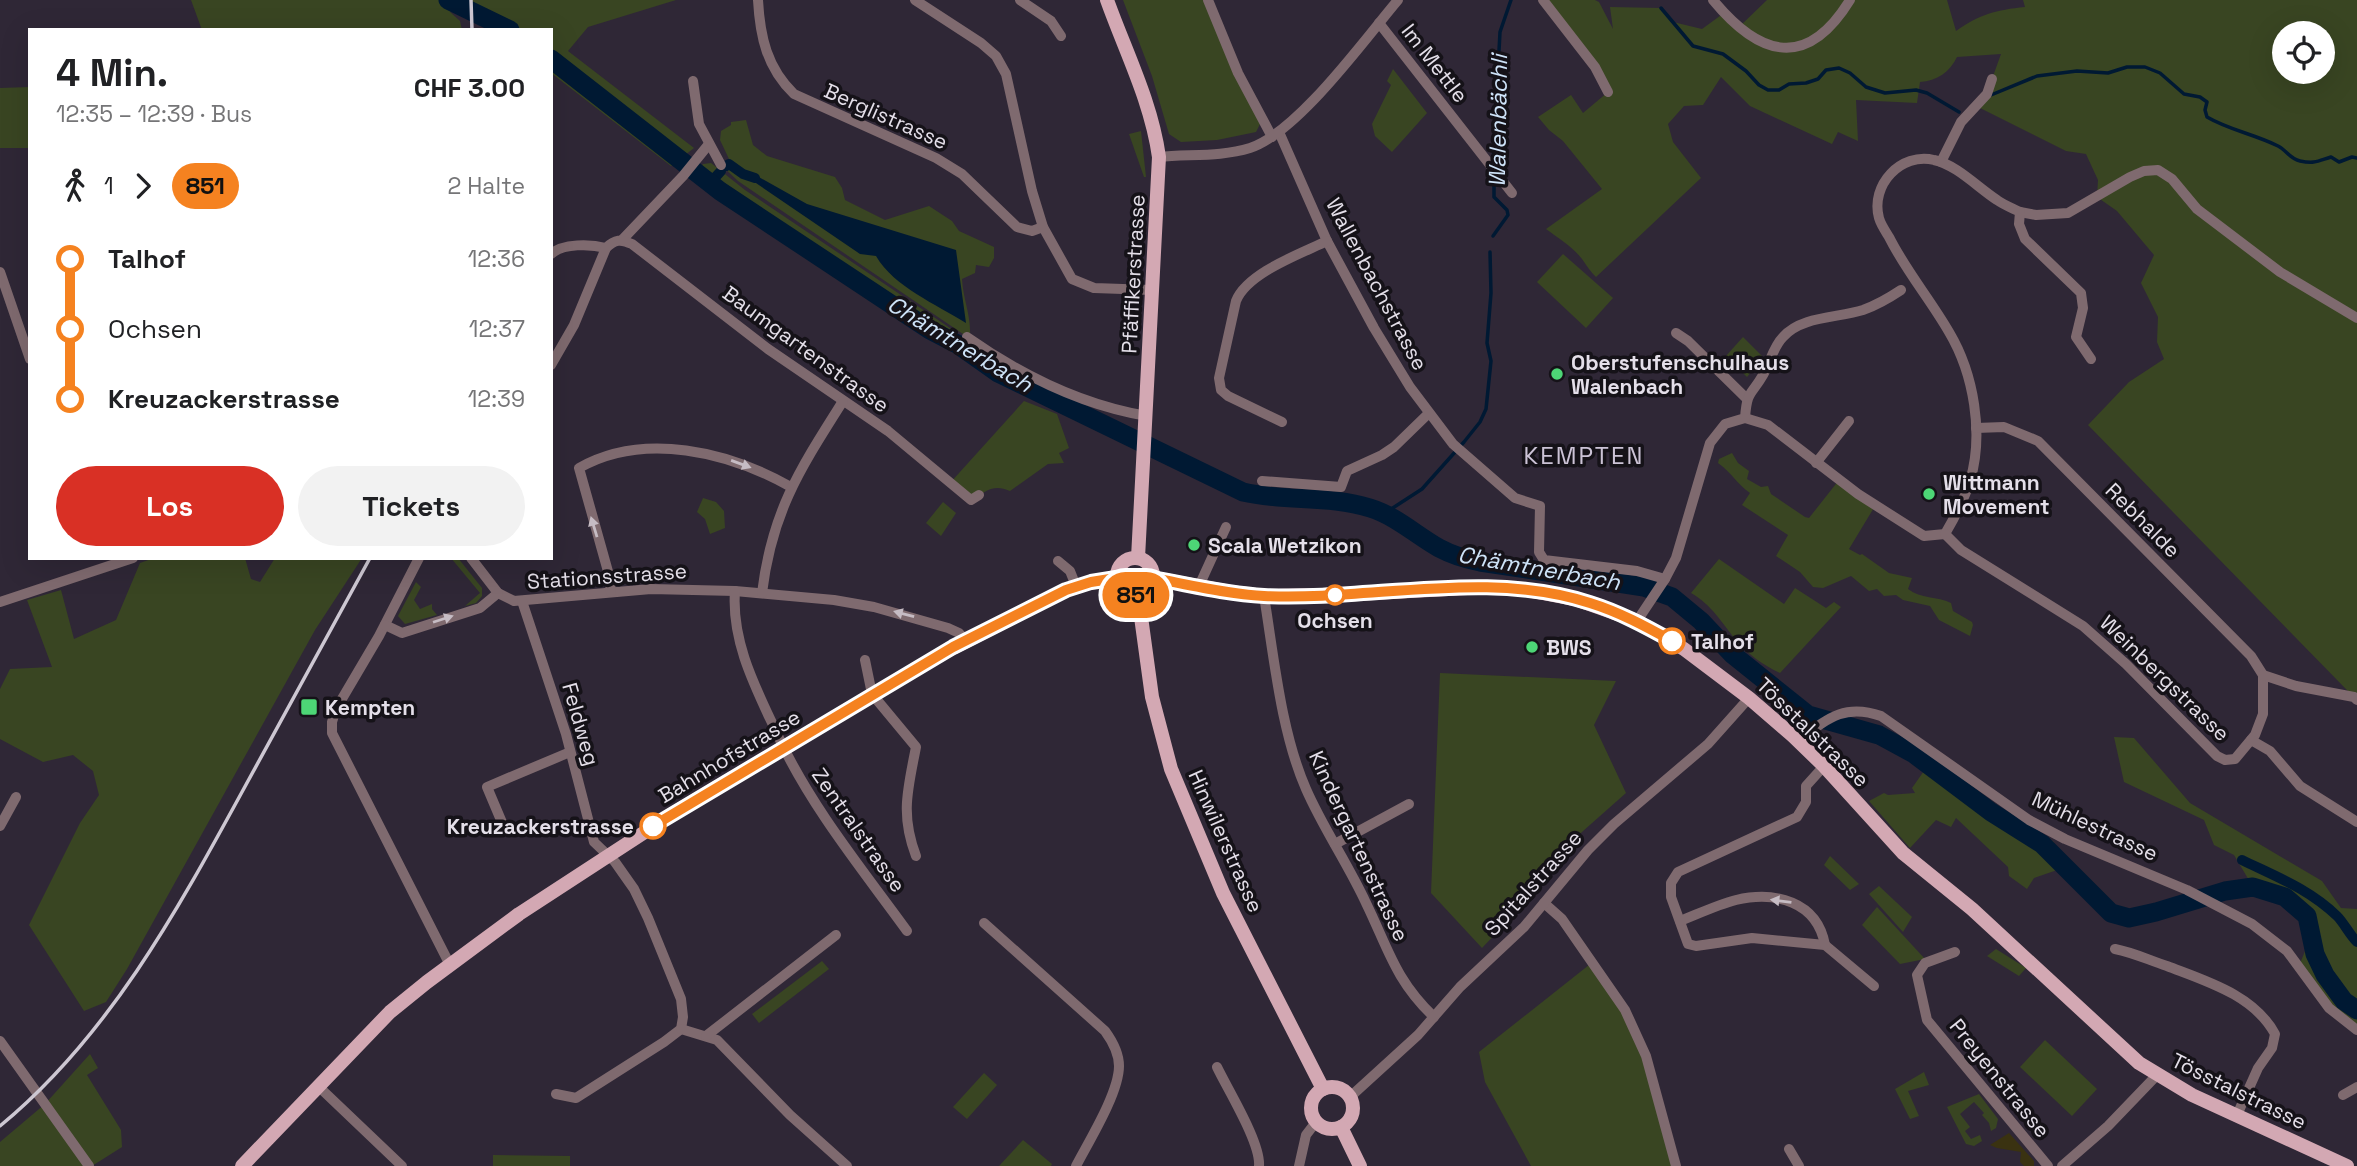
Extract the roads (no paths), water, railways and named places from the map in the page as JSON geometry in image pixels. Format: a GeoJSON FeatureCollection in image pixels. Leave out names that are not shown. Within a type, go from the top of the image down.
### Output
{"type":"FeatureCollection","features":[{"type":"Feature","properties":{"kind":"main road","name":"Pfäffikerstrasse"},"geometry":{"type":"LineString","coordinates":[[1107,0],[1149,108],[1159,158],[1138,558]]}},
{"type":"Feature","properties":{"kind":"main road"},"geometry":{"type":"LineString","coordinates":[[1138,558],[1151,568],[1153,578],[1149,589],[1132,595],[1121,589],[1116,578],[1122,563],[1138,558]]}},
{"type":"Feature","properties":{"kind":"main road","name":"Bahnhofstrasse"},"geometry":{"type":"LineString","coordinates":[[242,1166],[390,1012],[519,914],[607,855],[782,748],[966,641],[1076,586],[1116,578]]}},
{"type":"Feature","properties":{"kind":"main road","name":"Tösstalstrasse"},"geometry":{"type":"LineString","coordinates":[[1153,578],[1264,596],[1486,587],[1522,589],[1589,603],[1637,621],[1672,641],[1749,698],[1798,741],[1903,853],[1972,909],[2139,1063],[2192,1095],[2347,1166]]}},
{"type":"Feature","properties":{"kind":"main road","name":"Hinwilerstrasse"},"geometry":{"type":"LineString","coordinates":[[1138,594],[1152,698],[1171,769],[1223,892],[1323,1088]]}},
{"type":"Feature","properties":{"kind":"main road"},"geometry":{"type":"LineString","coordinates":[[1335,1087],[1350,1097],[1352,1114],[1341,1127],[1328,1129],[1316,1122],[1311,1112],[1312,1101],[1323,1088],[1335,1087]]}},
{"type":"Feature","properties":{"kind":"main road"},"geometry":{"type":"LineString","coordinates":[[1341,1127],[1360,1166]]}},
{"type":"Feature","properties":{"kind":"street","name":"Berglistrasse"},"geometry":{"type":"LineString","coordinates":[[758,0],[769,61],[780,81],[794,94],[936,158],[962,174],[1017,226],[1032,231],[1043,227]]}},
{"type":"Feature","properties":{"kind":"street"},"geometry":{"type":"LineString","coordinates":[[915,0],[981,43],[996,56],[1006,74],[1032,191],[1043,227],[1072,279],[1094,288],[1152,290]]}},
{"type":"Feature","properties":{"kind":"street"},"geometry":{"type":"LineString","coordinates":[[1020,0],[1051,21],[1061,36]]}},
{"type":"Feature","properties":{"kind":"street","name":"Wallenbachstrasse"},"geometry":{"type":"LineString","coordinates":[[1208,0],[1238,73],[1275,135],[1327,241],[1374,328],[1429,413],[1453,444],[1515,498],[1540,506],[1539,552],[1544,560],[1637,571],[1664,581]]}},
{"type":"Feature","properties":{"kind":"street"},"geometry":{"type":"LineString","coordinates":[[1159,158],[1240,150],[1275,135],[1301,113],[1398,0]]}},
{"type":"Feature","properties":{"kind":"street"},"geometry":{"type":"LineString","coordinates":[[1543,0],[1595,67],[1608,92]]}},
{"type":"Feature","properties":{"kind":"street"},"geometry":{"type":"LineString","coordinates":[[1713,0],[1748,34],[1765,44],[1781,48],[1806,44],[1823,35],[1850,0]]}},
{"type":"Feature","properties":{"kind":"street","name":"Im Mettle"},"geometry":{"type":"LineString","coordinates":[[1379,23],[1512,193]]}},
{"type":"Feature","properties":{"kind":"street"},"geometry":{"type":"LineString","coordinates":[[1941,162],[1961,121],[1987,94],[1992,79]]}},
{"type":"Feature","properties":{"kind":"street"},"geometry":{"type":"LineString","coordinates":[[693,81],[699,124],[721,165]]}},
{"type":"Feature","properties":{"kind":"street"},"geometry":{"type":"LineString","coordinates":[[553,361],[573,325],[606,248],[613,241],[622,240],[683,176],[709,144]]}},
{"type":"Feature","properties":{"kind":"street"},"geometry":{"type":"LineString","coordinates":[[1637,621],[1664,581],[1682,542],[1710,443],[1725,424],[1745,418],[1768,425],[1858,495],[1924,536],[1945,534],[1971,479],[1976,429],[1970,384],[1962,358],[1950,332],[1902,264],[1879,218],[1881,185],[1900,165],[1925,159],[1941,162],[1999,202],[2020,212],[2036,215],[2068,214],[2130,177],[2144,171],[2158,170],[2172,179],[2197,209],[2280,272],[2357,318]]}},
{"type":"Feature","properties":{"kind":"street"},"geometry":{"type":"LineString","coordinates":[[2020,212],[2020,229],[2025,239],[2081,293],[2083,308],[2076,337],[2091,359]]}},
{"type":"Feature","properties":{"kind":"street","name":"Baumgartenstrasse"},"geometry":{"type":"LineString","coordinates":[[622,240],[632,244],[768,349],[888,431],[971,500],[979,495]]}},
{"type":"Feature","properties":{"kind":"street"},"geometry":{"type":"LineString","coordinates":[[1282,422],[1220,390],[1219,378],[1236,301],[1241,289],[1252,279],[1327,241]]}},
{"type":"Feature","properties":{"kind":"street"},"geometry":{"type":"LineString","coordinates":[[553,252],[594,245],[606,248]]}},
{"type":"Feature","properties":{"kind":"street"},"geometry":{"type":"LineString","coordinates":[[0,272],[28,353]]}},
{"type":"Feature","properties":{"kind":"street"},"geometry":{"type":"LineString","coordinates":[[1745,418],[1746,398],[1761,378],[1781,339],[1790,329],[1864,309],[1881,303],[1901,290]]}},
{"type":"Feature","properties":{"kind":"street"},"geometry":{"type":"LineString","coordinates":[[1676,332],[1746,398]]}},
{"type":"Feature","properties":{"kind":"street"},"geometry":{"type":"LineString","coordinates":[[967,337],[1026,375],[1146,423]]}},
{"type":"Feature","properties":{"kind":"street"},"geometry":{"type":"LineString","coordinates":[[762,593],[771,541],[790,487],[843,401]]}},
{"type":"Feature","properties":{"kind":"street"},"geometry":{"type":"LineString","coordinates":[[1262,481],[1341,487],[1347,471],[1394,447],[1429,413]]}},
{"type":"Feature","properties":{"kind":"street"},"geometry":{"type":"LineString","coordinates":[[1816,463],[1849,421]]}},
{"type":"Feature","properties":{"kind":"street","name":"Rebhalde"},"geometry":{"type":"LineString","coordinates":[[1976,429],[2004,427],[2038,441],[2251,656],[2263,675]]}},
{"type":"Feature","properties":{"kind":"street"},"geometry":{"type":"LineString","coordinates":[[611,593],[609,575],[579,468],[596,458],[621,453],[686,450],[743,464],[790,487]]}},
{"type":"Feature","properties":{"kind":"street"},"geometry":{"type":"LineString","coordinates":[[1199,586],[1226,527]]}},
{"type":"Feature","properties":{"kind":"street","name":"Weinbergstrasse"},"geometry":{"type":"LineString","coordinates":[[1945,534],[1961,550],[2083,626],[2126,664],[2217,756],[2225,760],[2235,759],[2251,740],[2263,715],[2263,675]]}},
{"type":"Feature","properties":{"kind":"street"},"geometry":{"type":"LineString","coordinates":[[0,603],[98,564],[121,560]]}},
{"type":"Feature","properties":{"kind":"street"},"geometry":{"type":"LineString","coordinates":[[418,560],[337,709],[332,722],[332,733],[450,965]]}},
{"type":"Feature","properties":{"kind":"street"},"geometry":{"type":"LineString","coordinates":[[473,560],[498,593]]}},
{"type":"Feature","properties":{"kind":"street"},"geometry":{"type":"LineString","coordinates":[[1058,561],[1070,571],[1076,586]]}},
{"type":"Feature","properties":{"kind":"street","name":"Stationsstrasse"},"geometry":{"type":"LineString","coordinates":[[385,625],[402,632],[480,608],[498,593],[509,600],[522,601],[684,589],[762,593],[874,607],[959,633],[966,641]]}},
{"type":"Feature","properties":{"kind":"street","name":"Zentralstrasse"},"geometry":{"type":"LineString","coordinates":[[734,591],[745,662],[782,748],[806,791],[907,931]]}},
{"type":"Feature","properties":{"kind":"street","name":"Kindergartenstrasse"},"geometry":{"type":"LineString","coordinates":[[1264,596],[1294,756],[1306,790],[1366,902],[1398,974],[1434,1017]]}},
{"type":"Feature","properties":{"kind":"street","name":"Feldweg"},"geometry":{"type":"LineString","coordinates":[[522,601],[570,752],[593,842],[607,855]]}},
{"type":"Feature","properties":{"kind":"street"},"geometry":{"type":"LineString","coordinates":[[865,660],[872,694],[916,747],[906,804],[907,833],[916,856]]}},
{"type":"Feature","properties":{"kind":"street"},"geometry":{"type":"LineString","coordinates":[[2263,675],[2296,686],[2357,700]]}},
{"type":"Feature","properties":{"kind":"street","name":"Spitalstrasse"},"geometry":{"type":"LineString","coordinates":[[1350,1097],[1418,1035],[1460,987],[1524,927],[1588,850],[1614,824],[1708,744],[1749,698]]}},
{"type":"Feature","properties":{"kind":"street","name":"Mühlestrasse"},"geometry":{"type":"LineString","coordinates":[[1798,741],[1842,713],[1864,710],[1881,716],[2029,820],[2065,839],[2171,882],[2252,924],[2273,938],[2294,959],[2329,1008],[2357,1030]]}},
{"type":"Feature","properties":{"kind":"street","name":"Weinbergstrasse"},"geometry":{"type":"LineString","coordinates":[[2251,740],[2270,751],[2300,786],[2357,822]]}},
{"type":"Feature","properties":{"kind":"street"},"geometry":{"type":"LineString","coordinates":[[506,832],[487,787],[570,752]]}},
{"type":"Feature","properties":{"kind":"street"},"geometry":{"type":"LineString","coordinates":[[1824,766],[1806,786],[1806,802],[1797,817],[1678,872],[1671,883],[1671,897],[1688,944],[1696,946],[1752,938],[1825,945]]}},
{"type":"Feature","properties":{"kind":"street"},"geometry":{"type":"LineString","coordinates":[[0,826],[16,797]]}},
{"type":"Feature","properties":{"kind":"street"},"geometry":{"type":"LineString","coordinates":[[1335,844],[1409,804]]}},
{"type":"Feature","properties":{"kind":"street"},"geometry":{"type":"LineString","coordinates":[[556,1094],[576,1098],[664,1042],[681,1029],[684,1017],[681,999],[648,918],[634,889],[607,855]]}},
{"type":"Feature","properties":{"kind":"street"},"geometry":{"type":"LineString","coordinates":[[1680,921],[1751,898],[1797,902],[1818,924],[1825,945],[1874,986]]}},
{"type":"Feature","properties":{"kind":"street"},"geometry":{"type":"LineString","coordinates":[[1544,903],[1562,919],[1625,1010],[1646,1056],[1676,1166]]}},
{"type":"Feature","properties":{"kind":"street"},"geometry":{"type":"LineString","coordinates":[[984,923],[1105,1031],[1117,1053],[1119,1069],[1115,1087],[1076,1166]]}},
{"type":"Feature","properties":{"kind":"street"},"geometry":{"type":"LineString","coordinates":[[706,1036],[836,935]]}},
{"type":"Feature","properties":{"kind":"street"},"geometry":{"type":"LineString","coordinates":[[2115,949],[2140,954],[2209,981],[2237,996],[2270,1024],[2275,1034],[2272,1048],[2258,1068],[2237,1115]]}},
{"type":"Feature","properties":{"kind":"street","name":"Preyenstrasse"},"geometry":{"type":"LineString","coordinates":[[1955,951],[1925,963],[1917,975],[1927,1020],[2048,1166]]}},
{"type":"Feature","properties":{"kind":"street"},"geometry":{"type":"LineString","coordinates":[[681,1029],[717,1040],[790,1115],[847,1166]]}},
{"type":"Feature","properties":{"kind":"street"},"geometry":{"type":"LineString","coordinates":[[0,1041],[89,1166]]}},
{"type":"Feature","properties":{"kind":"street"},"geometry":{"type":"LineString","coordinates":[[1217,1067],[1255,1143],[1259,1166]]}},
{"type":"Feature","properties":{"kind":"street"},"geometry":{"type":"LineString","coordinates":[[2062,1166],[2108,1126],[2157,1074]]}},
{"type":"Feature","properties":{"kind":"street"},"geometry":{"type":"LineString","coordinates":[[318,1086],[402,1166]]}},
{"type":"Feature","properties":{"kind":"street"},"geometry":{"type":"LineString","coordinates":[[2343,1095],[2357,1087]]}},
{"type":"Feature","properties":{"kind":"street"},"geometry":{"type":"LineString","coordinates":[[1299,1166],[1306,1135],[1316,1122]]}},
{"type":"Feature","properties":{"kind":"street"},"geometry":{"type":"LineString","coordinates":[[1788,1149],[1799,1166]]}},
{"type":"Feature","properties":{"kind":"water"},"geometry":{"type":"Polygon","coordinates":[[[757,176],[807,204],[956,250],[966,323],[904,286],[876,256],[860,254],[753,181],[757,176]]]}},
{"type":"Feature","properties":{"kind":"waterway","name":"Chämtnerbach"},"geometry":{"type":"LineString","coordinates":[[448,0],[506,28]]}},
{"type":"Feature","properties":{"kind":"waterway","name":"Walenbächli"},"geometry":{"type":"LineString","coordinates":[[1493,164],[1500,32],[1511,0]]}},
{"type":"Feature","properties":{"kind":"waterway"},"geometry":{"type":"LineString","coordinates":[[1661,8],[1693,46],[1723,54],[1768,90],[1806,83],[1818,79],[1826,70],[1839,68],[1850,73],[1866,87],[1885,93],[1916,90],[1927,93],[1959,112]]}},
{"type":"Feature","properties":{"kind":"waterway","name":"Chämtnerbach"},"geometry":{"type":"LineString","coordinates":[[553,61],[720,191],[998,373],[1243,492],[1354,504],[1389,516],[1439,548],[1464,558],[1644,587],[1672,597],[1701,621],[1732,654],[1808,715],[1879,735],[1914,754],[1991,812],[2042,844],[2111,913],[2129,918],[2225,891],[2253,887],[2285,897],[2307,916],[2315,954],[2325,975],[2344,1001],[2357,1010]]}},
{"type":"Feature","properties":{"kind":"waterway"},"geometry":{"type":"LineString","coordinates":[[1991,95],[2037,76],[2077,71],[2108,73],[2127,67],[2145,67],[2160,73],[2184,94],[2200,97],[2207,102],[2207,117],[2278,146],[2297,160],[2313,162],[2331,157],[2339,162],[2357,158]]}},
{"type":"Feature","properties":{"kind":"waterway"},"geometry":{"type":"LineString","coordinates":[[726,166],[729,164],[743,174],[755,178]]}},
{"type":"Feature","properties":{"kind":"waterway"},"geometry":{"type":"LineString","coordinates":[[710,183],[721,171]]}},
{"type":"Feature","properties":{"kind":"waterway","name":"Walenbächli"},"geometry":{"type":"LineString","coordinates":[[1493,236],[1508,215],[1507,210],[1494,197],[1494,175]]}},
{"type":"Feature","properties":{"kind":"waterway"},"geometry":{"type":"LineString","coordinates":[[1385,513],[1422,489],[1464,442],[1480,422],[1486,409],[1491,361],[1487,343],[1491,293],[1490,252]]}},
{"type":"Feature","properties":{"kind":"waterway"},"geometry":{"type":"LineString","coordinates":[[2242,860],[2315,898],[2337,916],[2357,942]]}},
{"type":"Feature","properties":{"kind":"railway"},"geometry":{"type":"LineString","coordinates":[[471,0],[472,28]]}},
{"type":"Feature","properties":{"kind":"railway"},"geometry":{"type":"LineString","coordinates":[[0,1126],[39,1091],[74,1053],[137,971],[192,883],[369,560]]}},
{"type":"Feature","properties":{"kind":"place","name":"Oberstufenschulhaus Walenbach"},"geometry":{"type":"Point","coordinates":[1557,374]}},
{"type":"Feature","properties":{"kind":"place","name":"Wittmann Movement"},"geometry":{"type":"Point","coordinates":[1929,494]}},
{"type":"Feature","properties":{"kind":"place","name":"Scala Wetzikon"},"geometry":{"type":"Point","coordinates":[1194,545]}},
{"type":"Feature","properties":{"kind":"place","name":"Ochsen"},"geometry":{"type":"Point","coordinates":[1335,595]}},
{"type":"Feature","properties":{"kind":"place","name":"Talhof"},"geometry":{"type":"Point","coordinates":[1672,641]}},
{"type":"Feature","properties":{"kind":"place","name":"BWS"},"geometry":{"type":"Point","coordinates":[1532,647]}},
{"type":"Feature","properties":{"kind":"place","name":"Kempten"},"geometry":{"type":"Point","coordinates":[309,707]}},
{"type":"Feature","properties":{"kind":"place","name":"Kreuzackerstrasse"},"geometry":{"type":"Point","coordinates":[653,826]}},
{"type":"Feature","properties":{"kind":"district","name":"KEMPTEN"},"geometry":{"type":"Point","coordinates":[1584,455]}}]}
